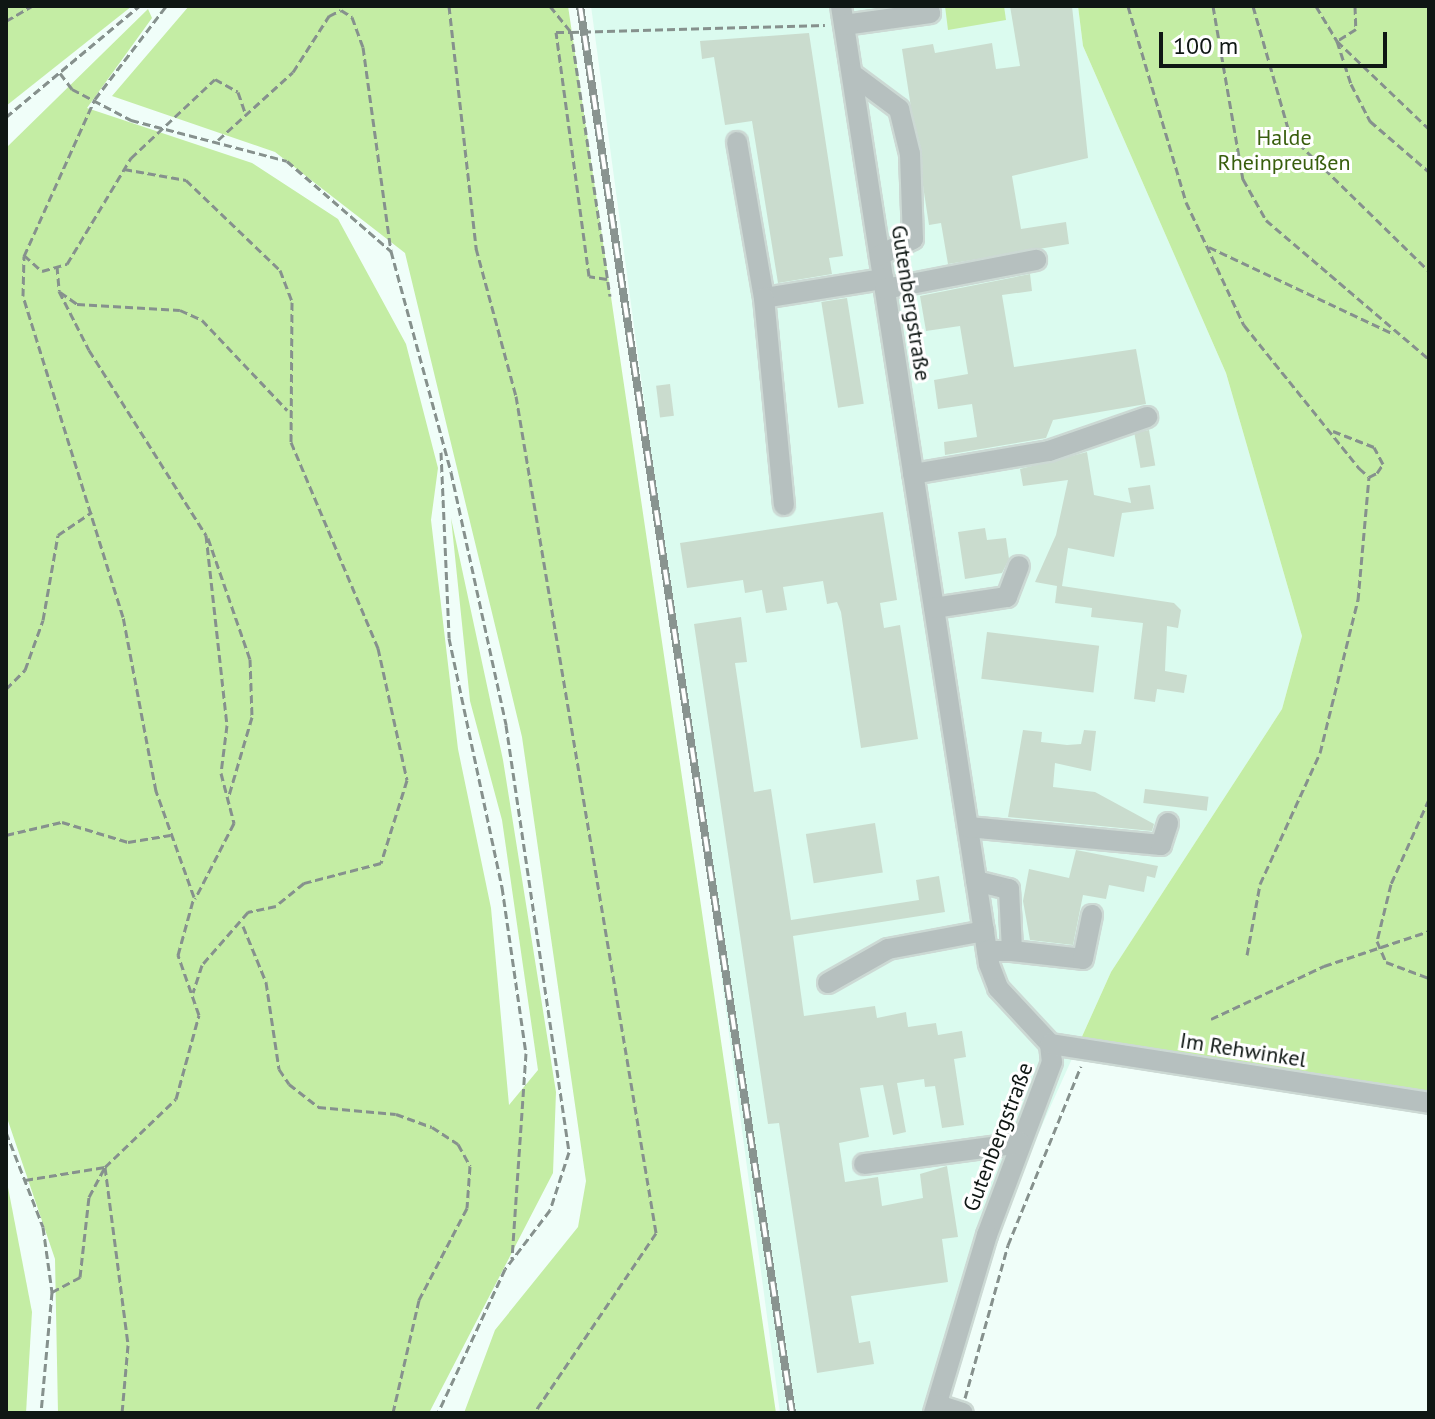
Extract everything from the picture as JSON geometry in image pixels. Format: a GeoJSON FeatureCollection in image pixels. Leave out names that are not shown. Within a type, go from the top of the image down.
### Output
{"type":"FeatureCollection","features":[{"type":"Feature","properties":{"kind":"street"},"geometry":{"type":"LineString","coordinates":[[843,15],[930,13]]}},
{"type":"Feature","properties":{"kind":"street","name":"Gutenbergstraße"},"geometry":{"type":"LineString","coordinates":[[843,15],[985,941],[998,988],[1050,1044],[1052,1062],[1021,1143],[936,1409]]}},
{"type":"Feature","properties":{"kind":"street"},"geometry":{"type":"LineString","coordinates":[[852,74],[899,109],[910,154],[913,239],[880,255]]}},
{"type":"Feature","properties":{"kind":"street"},"geometry":{"type":"LineString","coordinates":[[737,142],[764,298],[784,505]]}},
{"type":"Feature","properties":{"kind":"street"},"geometry":{"type":"LineString","coordinates":[[764,298],[884,284],[1036,260]]}},
{"type":"Feature","properties":{"kind":"street"},"geometry":{"type":"LineString","coordinates":[[913,474],[1049,451],[1147,417]]}},
{"type":"Feature","properties":{"kind":"street"},"geometry":{"type":"LineString","coordinates":[[934,608],[1007,597],[1019,566]]}},
{"type":"Feature","properties":{"kind":"street"},"geometry":{"type":"LineString","coordinates":[[968,827],[1161,845],[1168,823]]}},
{"type":"Feature","properties":{"kind":"street"},"geometry":{"type":"LineString","coordinates":[[976,881],[1009,889],[1012,951]]}},
{"type":"Feature","properties":{"kind":"street"},"geometry":{"type":"LineString","coordinates":[[828,983],[888,949],[985,941],[1012,951],[1083,959],[1092,915]]}},
{"type":"Feature","properties":{"kind":"street","name":"Im Rehwinkel"},"geometry":{"type":"LineString","coordinates":[[1050,1044],[1429,1103]]}},
{"type":"Feature","properties":{"kind":"street"},"geometry":{"type":"LineString","coordinates":[[864,1164],[1021,1143]]}},
{"type":"Feature","properties":{"kind":"street"},"geometry":{"type":"LineString","coordinates":[[936,1409],[962,1413]]}},
{"type":"Feature","properties":{"kind":"path"},"geometry":{"type":"LineString","coordinates":[[6,21],[32,6]]}},
{"type":"Feature","properties":{"kind":"path"},"geometry":{"type":"LineString","coordinates":[[6,117],[139,6]]}},
{"type":"Feature","properties":{"kind":"path"},"geometry":{"type":"LineString","coordinates":[[52,1292],[80,1277],[89,1197],[105,1167],[176,1099],[199,1015],[178,955],[194,897],[170,835],[123,617],[23,296],[24,255],[95,99],[166,6]]}},
{"type":"Feature","properties":{"kind":"path"},"geometry":{"type":"LineString","coordinates":[[449,6],[476,248],[516,396],[656,1233],[534,1413]]}},
{"type":"Feature","properties":{"kind":"path"},"geometry":{"type":"LineString","coordinates":[[550,6],[571,32],[610,296]]}},
{"type":"Feature","properties":{"kind":"path"},"geometry":{"type":"LineString","coordinates":[[1128,6],[1151,102],[1244,325],[1369,477]]}},
{"type":"Feature","properties":{"kind":"path"},"geometry":{"type":"LineString","coordinates":[[1213,6],[1243,179],[1290,247],[1429,359]]}},
{"type":"Feature","properties":{"kind":"path"},"geometry":{"type":"LineString","coordinates":[[1253,6],[1290,135],[1429,271]]}},
{"type":"Feature","properties":{"kind":"path"},"geometry":{"type":"LineString","coordinates":[[1316,6],[1337,41],[1370,121],[1429,172]]}},
{"type":"Feature","properties":{"kind":"path"},"geometry":{"type":"LineString","coordinates":[[1337,41],[1356,29],[1355,6]]}},
{"type":"Feature","properties":{"kind":"path"},"geometry":{"type":"LineString","coordinates":[[218,140],[247,117],[293,72],[329,16],[341,10],[352,17],[363,47],[391,251],[506,725],[569,1152],[550,1210],[512,1260],[438,1413]]}},
{"type":"Feature","properties":{"kind":"path"},"geometry":{"type":"LineString","coordinates":[[607,279],[589,276],[556,32],[843,15]]}},
{"type":"Feature","properties":{"kind":"path"},"geometry":{"type":"LineString","coordinates":[[1337,41],[1429,129]]}},
{"type":"Feature","properties":{"kind":"path"},"geometry":{"type":"LineString","coordinates":[[60,73],[72,89],[131,120],[167,125],[287,161],[391,251]]}},
{"type":"Feature","properties":{"kind":"path"},"geometry":{"type":"LineString","coordinates":[[24,255],[42,271],[67,264],[124,169],[215,79],[238,92],[247,117]]}},
{"type":"Feature","properties":{"kind":"path"},"geometry":{"type":"LineString","coordinates":[[124,169],[186,180],[280,270],[292,302],[287,410],[291,442],[378,648],[407,780],[381,863],[304,883],[276,906],[248,912],[243,926],[202,965],[192,997]]}},
{"type":"Feature","properties":{"kind":"path"},"geometry":{"type":"LineString","coordinates":[[1209,247],[1398,335]]}},
{"type":"Feature","properties":{"kind":"path"},"geometry":{"type":"LineString","coordinates":[[57,266],[59,291],[129,419],[174,475],[206,535],[250,659],[252,717],[229,796]]}},
{"type":"Feature","properties":{"kind":"path"},"geometry":{"type":"LineString","coordinates":[[59,291],[77,304],[180,310],[202,320],[287,410]]}},
{"type":"Feature","properties":{"kind":"path"},"geometry":{"type":"LineString","coordinates":[[1247,955],[1260,884],[1320,753],[1358,600],[1369,477],[1383,464],[1374,447],[1333,431]]}},
{"type":"Feature","properties":{"kind":"path"},"geometry":{"type":"LineString","coordinates":[[441,448],[449,638],[502,887],[526,1053],[512,1260]]}},
{"type":"Feature","properties":{"kind":"path"},"geometry":{"type":"LineString","coordinates":[[6,689],[25,670],[39,633],[58,535],[92,512]]}},
{"type":"Feature","properties":{"kind":"path"},"geometry":{"type":"LineString","coordinates":[[189,913],[234,823],[221,773],[227,725],[206,535]]}},
{"type":"Feature","properties":{"kind":"path"},"geometry":{"type":"LineString","coordinates":[[1429,799],[1380,915],[1380,948],[1386,962],[1429,978]]}},
{"type":"Feature","properties":{"kind":"path"},"geometry":{"type":"LineString","coordinates":[[6,835],[62,822],[128,842],[170,835]]}},
{"type":"Feature","properties":{"kind":"path"},"geometry":{"type":"LineString","coordinates":[[243,926],[266,982],[279,1069],[289,1084],[318,1107],[396,1114],[432,1127],[458,1144],[470,1166],[467,1208],[419,1300],[393,1413]]}},
{"type":"Feature","properties":{"kind":"path"},"geometry":{"type":"LineString","coordinates":[[1211,1019],[1380,948],[1429,931]]}},
{"type":"Feature","properties":{"kind":"path"},"geometry":{"type":"LineString","coordinates":[[962,1413],[1008,1245],[1088,1051]]}},
{"type":"Feature","properties":{"kind":"path"},"geometry":{"type":"LineString","coordinates":[[6,1132],[43,1227],[52,1292],[41,1413]]}},
{"type":"Feature","properties":{"kind":"path"},"geometry":{"type":"LineString","coordinates":[[25,1180],[105,1167]]}},
{"type":"Feature","properties":{"kind":"path"},"geometry":{"type":"LineString","coordinates":[[105,1167],[128,1345],[122,1413]]}},
{"type":"Feature","properties":{"kind":"shaded area"},"geometry":{"type":"Polygon","coordinates":[[[591,6],[1078,6],[1083,46],[1226,373],[1302,636],[1282,709],[1111,972],[958,1312],[923,1413],[780,1413],[591,6]]]}},
{"type":"Feature","properties":{"kind":"green space"},"geometry":{"type":"Polygon","coordinates":[[[6,6],[132,6],[6,106],[6,6]]]}},
{"type":"Feature","properties":{"kind":"green space"},"geometry":{"type":"Polygon","coordinates":[[[189,6],[568,6],[776,1413],[464,1413],[495,1330],[578,1227],[586,1181],[522,737],[405,253],[275,152],[112,96],[189,6]]]}},
{"type":"Feature","properties":{"kind":"green space"},"geometry":{"type":"Polygon","coordinates":[[[945,6],[1004,6],[1006,20],[948,30],[945,6]]]}},
{"type":"Feature","properties":{"kind":"green space","name":"Halde Rheinpreußen"},"geometry":{"type":"Polygon","coordinates":[[[1078,6],[1429,6],[1429,1094],[1080,1041],[1111,972],[1282,709],[1302,636],[1226,373],[1083,46],[1078,6]]]}},
{"type":"Feature","properties":{"kind":"green space"},"geometry":{"type":"Polygon","coordinates":[[[148,9],[152,18],[87,108],[252,163],[338,219],[406,344],[438,468],[431,520],[458,749],[491,908],[509,1105],[538,1070],[502,820],[470,701],[451,518],[503,760],[556,1092],[553,1173],[429,1413],[58,1413],[55,1259],[6,1115],[6,148],[148,9]]]}},
{"type":"Feature","properties":{"kind":"green space"},"geometry":{"type":"Polygon","coordinates":[[[6,1177],[32,1312],[26,1413],[6,1413],[6,1177]]]}},
{"type":"Feature","properties":{"kind":"building"},"geometry":{"type":"Polygon","coordinates":[[[1010,6],[1072,6],[1088,158],[1012,176],[1021,229],[1066,222],[1069,244],[948,264],[941,223],[929,225],[902,49],[933,44],[935,53],[992,43],[996,69],[1020,66],[1010,6]]]}},
{"type":"Feature","properties":{"kind":"building"},"geometry":{"type":"Polygon","coordinates":[[[809,33],[843,256],[829,258],[832,274],[778,283],[752,121],[725,125],[714,57],[702,59],[700,41],[809,33]]]}},
{"type":"Feature","properties":{"kind":"building"},"geometry":{"type":"Polygon","coordinates":[[[1030,274],[1032,291],[1002,295],[1014,367],[1136,349],[1146,404],[1053,420],[1046,438],[945,455],[944,442],[977,437],[972,404],[938,409],[934,380],[968,374],[960,326],[926,331],[920,296],[1030,274]]]}},
{"type":"Feature","properties":{"kind":"building"},"geometry":{"type":"Polygon","coordinates":[[[847,298],[864,404],[838,408],[821,302],[847,298]]]}},
{"type":"Feature","properties":{"kind":"building"},"geometry":{"type":"Polygon","coordinates":[[[670,384],[674,416],[660,417],[656,386],[670,384]]]}},
{"type":"Feature","properties":{"kind":"building"},"geometry":{"type":"Polygon","coordinates":[[[1149,430],[1155,465],[1140,468],[1134,433],[1149,430]]]}},
{"type":"Feature","properties":{"kind":"building"},"geometry":{"type":"Polygon","coordinates":[[[1087,452],[1094,495],[1131,503],[1128,488],[1150,485],[1154,509],[1122,513],[1114,557],[1068,548],[1062,586],[1174,603],[1181,610],[1178,628],[1167,626],[1165,671],[1187,675],[1184,693],[1157,689],[1155,702],[1134,699],[1143,623],[1091,617],[1092,608],[1055,603],[1057,586],[1035,582],[1056,535],[1068,480],[1023,486],[1020,469],[1087,452]]]}},
{"type":"Feature","properties":{"kind":"building"},"geometry":{"type":"Polygon","coordinates":[[[883,512],[897,600],[880,603],[884,628],[900,625],[918,739],[861,748],[841,612],[837,602],[827,604],[823,581],[783,587],[787,610],[766,613],[762,590],[745,593],[743,580],[687,588],[680,543],[883,512]]]}},
{"type":"Feature","properties":{"kind":"building"},"geometry":{"type":"Polygon","coordinates":[[[985,528],[987,540],[1006,538],[1009,559],[1002,573],[965,579],[958,532],[985,528]]]}},
{"type":"Feature","properties":{"kind":"building"},"geometry":{"type":"Polygon","coordinates":[[[741,617],[747,662],[735,663],[754,792],[771,789],[791,920],[919,900],[916,880],[939,876],[945,912],[793,936],[804,1016],[875,1006],[877,1018],[906,1012],[908,1027],[936,1023],[938,1035],[962,1031],[966,1057],[954,1059],[964,1125],[942,1128],[935,1086],[925,1087],[924,1079],[897,1083],[906,1132],[893,1135],[883,1085],[860,1088],[869,1137],[839,1143],[845,1182],[878,1177],[882,1206],[923,1198],[920,1174],[947,1166],[958,1237],[942,1239],[948,1282],[851,1296],[859,1343],[870,1341],[874,1364],[817,1373],[779,1123],[768,1124],[694,624],[741,617]]]}},
{"type":"Feature","properties":{"kind":"building"},"geometry":{"type":"Polygon","coordinates":[[[987,632],[1099,646],[1093,692],[981,679],[987,632]]]}},
{"type":"Feature","properties":{"kind":"building"},"geometry":{"type":"Polygon","coordinates":[[[1023,730],[1042,732],[1041,742],[1067,745],[1081,744],[1084,730],[1096,731],[1091,771],[1055,763],[1053,787],[1095,792],[1154,824],[1152,831],[1008,817],[1023,730]]]}},
{"type":"Feature","properties":{"kind":"building"},"geometry":{"type":"Polygon","coordinates":[[[1145,789],[1209,797],[1207,811],[1143,803],[1145,789]]]}},
{"type":"Feature","properties":{"kind":"building"},"geometry":{"type":"Polygon","coordinates":[[[875,823],[883,872],[814,883],[806,834],[875,823]]]}},
{"type":"Feature","properties":{"kind":"building"},"geometry":{"type":"Polygon","coordinates":[[[1076,850],[1158,866],[1155,878],[1147,876],[1144,892],[1109,885],[1106,899],[1083,895],[1073,945],[1030,940],[1023,901],[1029,869],[1069,878],[1076,850]]]}},
{"type":"Feature","properties":{"kind":"railway"},"geometry":{"type":"LineString","coordinates":[[580,6],[792,1413]]}}]}
